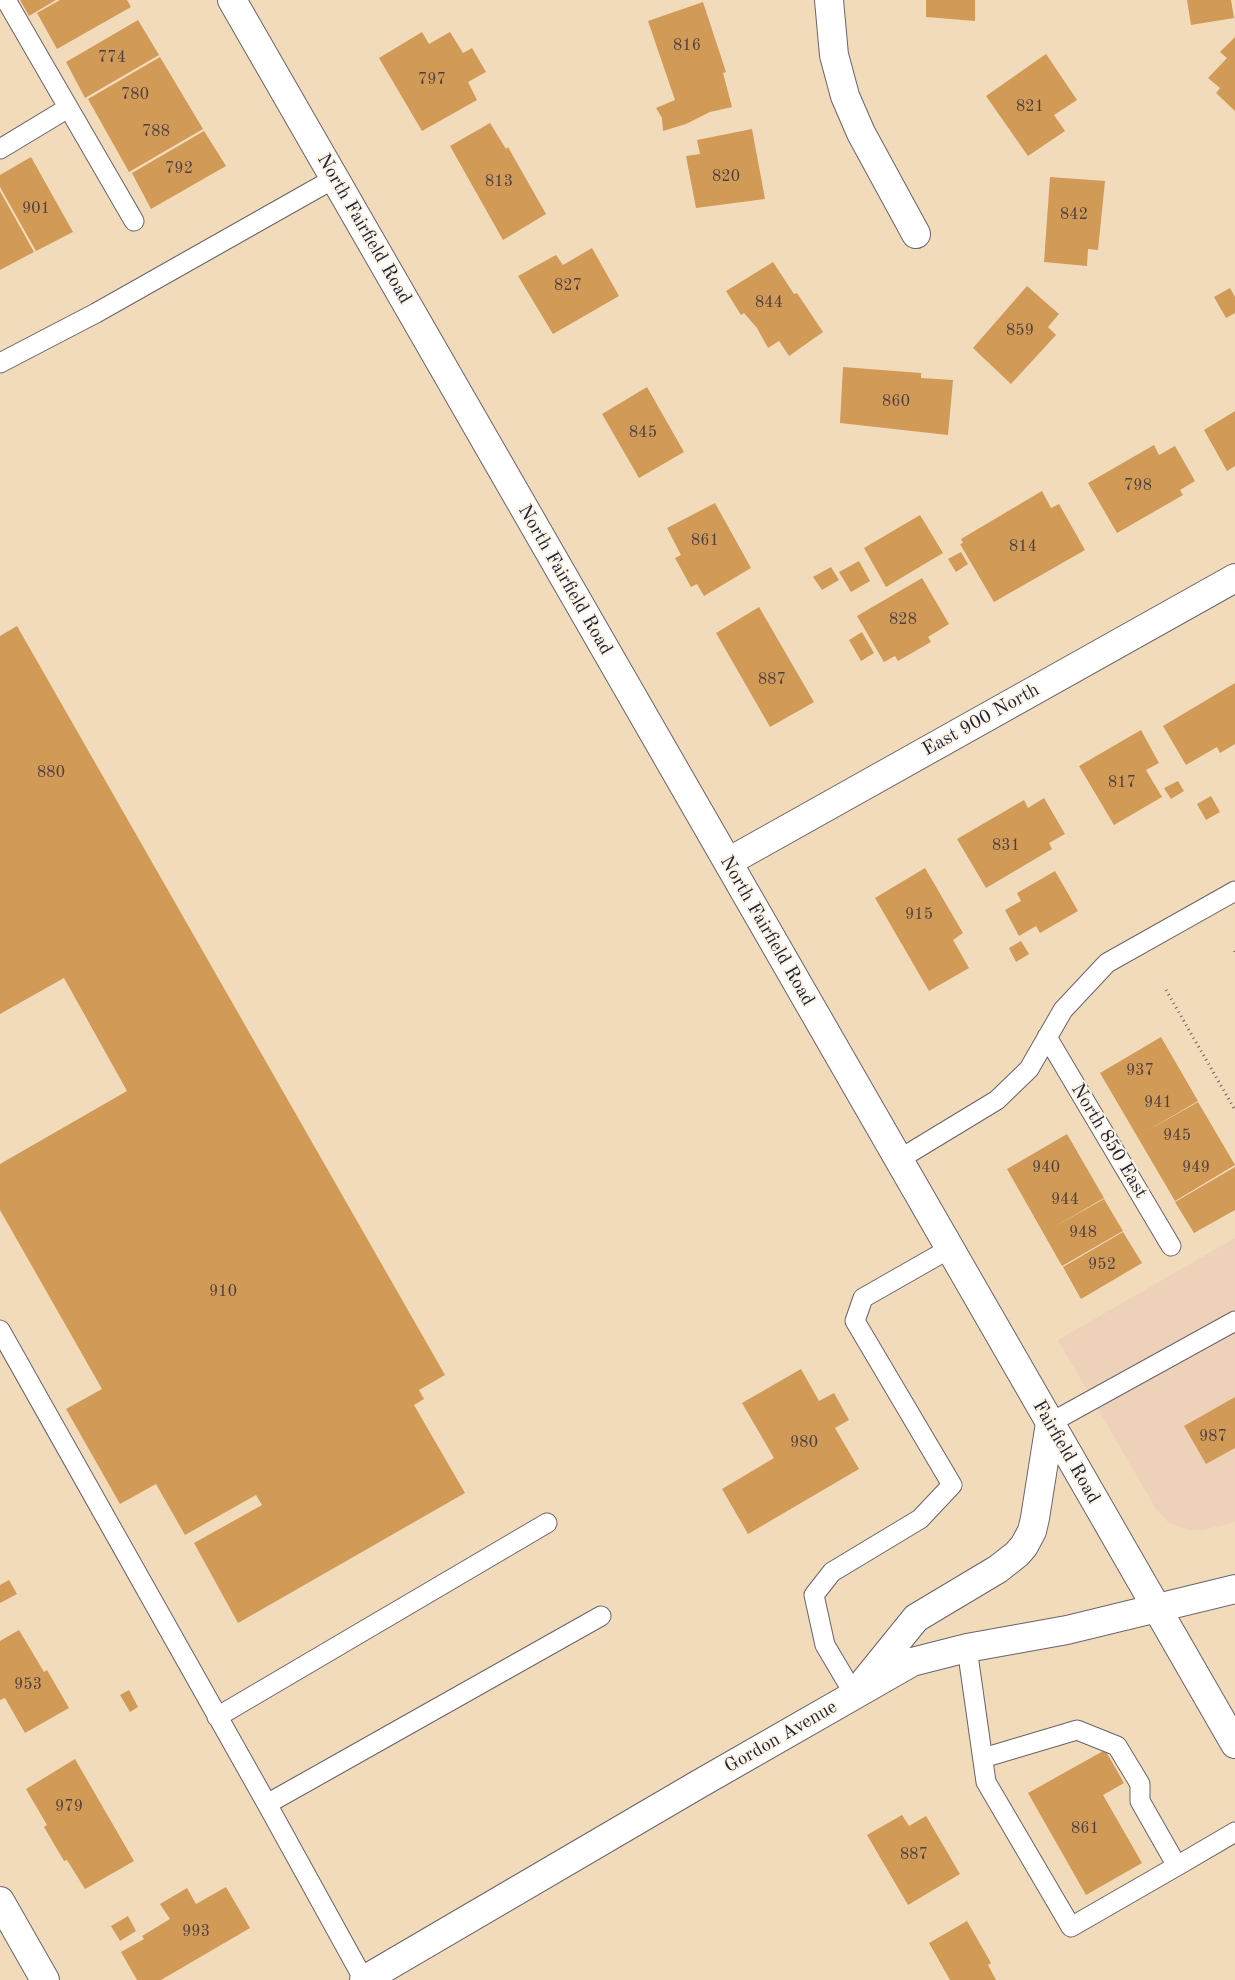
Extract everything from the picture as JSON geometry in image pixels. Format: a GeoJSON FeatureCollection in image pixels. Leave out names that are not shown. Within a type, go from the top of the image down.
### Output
{"type":"FeatureCollection","features":[{"type":"Feature","properties":{"kind":"main road","name":"North Fairfield Road"},"geometry":{"type":"LineString","coordinates":[[232,0],[898,1160]]}},
{"type":"Feature","properties":{"kind":"main road"},"geometry":{"type":"LineString","coordinates":[[829,0],[834,56],[845,96],[861,133],[916,234]]}},
{"type":"Feature","properties":{"kind":"main road","name":"East 900 North"},"geometry":{"type":"LineString","coordinates":[[728,862],[1235,578]]}},
{"type":"Feature","properties":{"kind":"main road","name":"Fairfield Road"},"geometry":{"type":"LineString","coordinates":[[898,1160],[1235,1744]]}},
{"type":"Feature","properties":{"kind":"main road"},"geometry":{"type":"LineString","coordinates":[[854,1694],[916,1618],[998,1569],[1024,1546],[1032,1530],[1035,1518],[1050,1423]]}},
{"type":"Feature","properties":{"kind":"main road","name":"Gordon Avenue"},"geometry":{"type":"LineString","coordinates":[[364,1980],[912,1662],[967,1648],[1067,1630],[1235,1589]]}},
{"type":"Feature","properties":{"kind":"main road"},"geometry":{"type":"LineString","coordinates":[[0,1901],[45,1980]]}},
{"type":"Feature","properties":{"kind":"lane"},"geometry":{"type":"LineString","coordinates":[[6,0],[134,222]]}},
{"type":"Feature","properties":{"kind":"lane"},"geometry":{"type":"LineString","coordinates":[[0,149],[68,108]]}},
{"type":"Feature","properties":{"kind":"lane"},"geometry":{"type":"LineString","coordinates":[[0,364],[96,313],[335,178]]}},
{"type":"Feature","properties":{"kind":"lane"},"geometry":{"type":"LineString","coordinates":[[898,1160],[997,1100],[1029,1069],[1063,1010],[1107,963],[1235,891]]}},
{"type":"Feature","properties":{"kind":"lane","name":"North 850 East"},"geometry":{"type":"LineString","coordinates":[[1047,1036],[1171,1246]]}},
{"type":"Feature","properties":{"kind":"lane"},"geometry":{"type":"LineString","coordinates":[[854,1694],[825,1645],[814,1595],[832,1572],[920,1519],[952,1485],[855,1321],[863,1298],[949,1249]]}},
{"type":"Feature","properties":{"kind":"lane"},"geometry":{"type":"LineString","coordinates":[[1050,1423],[1235,1321]]}},
{"type":"Feature","properties":{"kind":"lane"},"geometry":{"type":"LineString","coordinates":[[0,1330],[364,1980]]}},
{"type":"Feature","properties":{"kind":"lane"},"geometry":{"type":"LineString","coordinates":[[217,1717],[547,1523]]}},
{"type":"Feature","properties":{"kind":"lane"},"geometry":{"type":"LineString","coordinates":[[267,1804],[601,1616]]}},
{"type":"Feature","properties":{"kind":"lane"},"geometry":{"type":"LineString","coordinates":[[967,1648],[986,1782],[1072,1927],[1235,1832]]}},
{"type":"Feature","properties":{"kind":"lane"},"geometry":{"type":"LineString","coordinates":[[983,1758],[1077,1730],[1117,1746],[1140,1784],[1140,1801],[1177,1866]]}},
{"type":"Feature","properties":{"kind":"path"},"geometry":{"type":"LineString","coordinates":[[1166,990],[1235,1110]]}},
{"type":"Feature","properties":{"kind":"shaded area"},"geometry":{"type":"Polygon","coordinates":[[[1235,1238],[1235,1522],[1203,1530],[1190,1530],[1169,1523],[1156,1509],[1058,1340],[1235,1238]]]}},
{"type":"Feature","properties":{"kind":"building"},"geometry":{"type":"Polygon","coordinates":[[[20,0],[56,0],[29,16],[20,0]]]}},
{"type":"Feature","properties":{"kind":"building"},"geometry":{"type":"Polygon","coordinates":[[[60,0],[127,0],[131,7],[57,49],[37,13],[60,0]]]}},
{"type":"Feature","properties":{"kind":"building"},"geometry":{"type":"Polygon","coordinates":[[[926,0],[975,0],[975,21],[926,17],[926,0]]]}},
{"type":"Feature","properties":{"kind":"building"},"geometry":{"type":"Polygon","coordinates":[[[1187,0],[1231,0],[1234,18],[1191,25],[1187,0]]]}},
{"type":"Feature","properties":{"kind":"building"},"geometry":{"type":"Polygon","coordinates":[[[703,2],[726,72],[723,73],[732,107],[710,112],[686,124],[663,131],[662,118],[656,108],[675,100],[648,21],[703,2]]]}},
{"type":"Feature","properties":{"kind":"building"},"geometry":{"type":"Polygon","coordinates":[[[138,20],[159,55],[85,98],[66,62],[138,20]]]}},
{"type":"Feature","properties":{"kind":"building"},"geometry":{"type":"Polygon","coordinates":[[[422,32],[429,44],[450,32],[463,53],[472,48],[486,72],[468,82],[477,100],[422,131],[379,58],[422,32]]]}},
{"type":"Feature","properties":{"kind":"building"},"geometry":{"type":"Polygon","coordinates":[[[1235,37],[1235,111],[1216,93],[1220,88],[1208,78],[1227,58],[1220,52],[1235,37]]]}},
{"type":"Feature","properties":{"kind":"building"},"geometry":{"type":"Polygon","coordinates":[[[1046,54],[1077,100],[1054,115],[1065,131],[1028,156],[986,96],[1046,54]]]}},
{"type":"Feature","properties":{"kind":"building"},"geometry":{"type":"Polygon","coordinates":[[[160,57],[203,129],[129,172],[88,99],[160,57]]]}},
{"type":"Feature","properties":{"kind":"building"},"geometry":{"type":"Polygon","coordinates":[[[490,123],[506,149],[508,147],[546,214],[503,240],[450,146],[490,123]]]}},
{"type":"Feature","properties":{"kind":"building"},"geometry":{"type":"Polygon","coordinates":[[[752,129],[765,199],[696,208],[686,156],[700,154],[697,140],[752,129]]]}},
{"type":"Feature","properties":{"kind":"building"},"geometry":{"type":"Polygon","coordinates":[[[204,131],[226,166],[151,209],[132,173],[204,131]]]}},
{"type":"Feature","properties":{"kind":"building"},"geometry":{"type":"Polygon","coordinates":[[[31,157],[73,232],[36,251],[0,187],[0,175],[31,157]]]}},
{"type":"Feature","properties":{"kind":"building"},"geometry":{"type":"Polygon","coordinates":[[[1050,177],[1105,181],[1098,250],[1088,249],[1087,266],[1044,262],[1050,177]]]}},
{"type":"Feature","properties":{"kind":"building"},"geometry":{"type":"Polygon","coordinates":[[[0,191],[34,252],[0,270],[0,191]]]}},
{"type":"Feature","properties":{"kind":"building"},"geometry":{"type":"Polygon","coordinates":[[[592,248],[619,296],[553,334],[518,276],[556,255],[563,265],[592,248]]]}},
{"type":"Feature","properties":{"kind":"building"},"geometry":{"type":"Polygon","coordinates":[[[773,262],[794,294],[797,293],[823,332],[789,356],[779,341],[768,348],[757,328],[744,313],[741,315],[726,291],[773,262]]]}},
{"type":"Feature","properties":{"kind":"building"},"geometry":{"type":"Polygon","coordinates":[[[1027,286],[1059,314],[1048,327],[1056,335],[1011,384],[973,348],[1027,286]]]}},
{"type":"Feature","properties":{"kind":"building"},"geometry":{"type":"Polygon","coordinates":[[[1230,288],[1235,297],[1235,313],[1226,318],[1214,297],[1230,288]]]}},
{"type":"Feature","properties":{"kind":"building"},"geometry":{"type":"Polygon","coordinates":[[[843,367],[921,373],[921,378],[953,380],[948,435],[840,423],[843,367]]]}},
{"type":"Feature","properties":{"kind":"building"},"geometry":{"type":"Polygon","coordinates":[[[647,387],[684,452],[639,478],[602,414],[647,387]]]}},
{"type":"Feature","properties":{"kind":"building"},"geometry":{"type":"Polygon","coordinates":[[[1235,411],[1235,466],[1227,471],[1204,430],[1235,411]]]}},
{"type":"Feature","properties":{"kind":"building"},"geometry":{"type":"Polygon","coordinates":[[[1154,445],[1159,455],[1175,446],[1195,481],[1180,490],[1183,495],[1117,533],[1088,483],[1154,445]]]}},
{"type":"Feature","properties":{"kind":"building"},"geometry":{"type":"Polygon","coordinates":[[[1042,491],[1051,508],[1059,504],[1085,550],[994,602],[960,544],[963,543],[961,539],[1042,491]]]}},
{"type":"Feature","properties":{"kind":"building"},"geometry":{"type":"Polygon","coordinates":[[[715,503],[751,568],[704,596],[697,584],[691,587],[675,558],[681,555],[667,528],[715,503]]]}},
{"type":"Feature","properties":{"kind":"building"},"geometry":{"type":"Polygon","coordinates":[[[920,515],[943,553],[886,587],[864,548],[920,515]]]}},
{"type":"Feature","properties":{"kind":"building"},"geometry":{"type":"Polygon","coordinates":[[[961,552],[968,564],[956,572],[948,559],[961,552]]]}},
{"type":"Feature","properties":{"kind":"building"},"geometry":{"type":"Polygon","coordinates":[[[859,561],[870,581],[851,592],[839,572],[859,561]]]}},
{"type":"Feature","properties":{"kind":"building"},"geometry":{"type":"Polygon","coordinates":[[[831,567],[839,580],[822,590],[813,577],[831,567]]]}},
{"type":"Feature","properties":{"kind":"building"},"geometry":{"type":"Polygon","coordinates":[[[922,578],[949,624],[928,637],[931,642],[898,661],[895,656],[884,662],[857,616],[922,578]]]}},
{"type":"Feature","properties":{"kind":"building"},"geometry":{"type":"Polygon","coordinates":[[[759,607],[814,702],[770,727],[716,633],[759,607]]]}},
{"type":"Feature","properties":{"kind":"building"},"geometry":{"type":"Polygon","coordinates":[[[17,626],[445,1375],[419,1390],[424,1399],[414,1405],[465,1493],[238,1623],[194,1543],[262,1505],[256,1495],[185,1535],[156,1484],[120,1504],[66,1409],[102,1389],[0,1210],[0,1164],[127,1091],[64,978],[0,1014],[0,636],[17,626]]]}},
{"type":"Feature","properties":{"kind":"building"},"geometry":{"type":"Polygon","coordinates":[[[862,632],[874,653],[861,661],[849,640],[862,632]]]}},
{"type":"Feature","properties":{"kind":"building"},"geometry":{"type":"Polygon","coordinates":[[[1235,683],[1235,744],[1220,753],[1217,747],[1186,765],[1163,726],[1235,683]]]}},
{"type":"Feature","properties":{"kind":"building"},"geometry":{"type":"Polygon","coordinates":[[[1141,730],[1159,763],[1146,770],[1162,797],[1114,825],[1079,766],[1141,730]]]}},
{"type":"Feature","properties":{"kind":"building"},"geometry":{"type":"Polygon","coordinates":[[[1178,781],[1184,791],[1171,799],[1164,788],[1178,781]]]}},
{"type":"Feature","properties":{"kind":"building"},"geometry":{"type":"Polygon","coordinates":[[[1211,796],[1220,812],[1206,820],[1197,804],[1211,796]]]}},
{"type":"Feature","properties":{"kind":"building"},"geometry":{"type":"Polygon","coordinates":[[[1044,798],[1065,834],[1049,843],[1052,849],[986,888],[957,839],[1024,800],[1028,808],[1044,798]]]}},
{"type":"Feature","properties":{"kind":"building"},"geometry":{"type":"Polygon","coordinates":[[[925,868],[963,933],[953,940],[969,968],[929,991],[875,898],[925,868]]]}},
{"type":"Feature","properties":{"kind":"building"},"geometry":{"type":"Polygon","coordinates":[[[1055,871],[1078,911],[1040,933],[1036,926],[1019,936],[1005,910],[1021,901],[1017,893],[1055,871]]]}},
{"type":"Feature","properties":{"kind":"building"},"geometry":{"type":"Polygon","coordinates":[[[1021,941],[1029,954],[1016,962],[1009,948],[1021,941]]]}},
{"type":"Feature","properties":{"kind":"building"},"geometry":{"type":"Polygon","coordinates":[[[1161,1037],[1198,1101],[1145,1132],[1198,1102],[1235,1165],[1175,1201],[1100,1073],[1161,1037]]]}},
{"type":"Feature","properties":{"kind":"building"},"geometry":{"type":"Polygon","coordinates":[[[1067,1134],[1104,1198],[1052,1228],[1104,1199],[1123,1231],[1062,1266],[1007,1169],[1067,1134]]]}},
{"type":"Feature","properties":{"kind":"building"},"geometry":{"type":"Polygon","coordinates":[[[1235,1167],[1235,1210],[1194,1233],[1175,1202],[1235,1167]]]}},
{"type":"Feature","properties":{"kind":"building"},"geometry":{"type":"Polygon","coordinates":[[[1123,1232],[1142,1263],[1081,1299],[1063,1267],[1123,1232]]]}},
{"type":"Feature","properties":{"kind":"building"},"geometry":{"type":"Polygon","coordinates":[[[801,1369],[819,1401],[834,1393],[849,1420],[835,1428],[859,1469],[748,1534],[722,1489],[774,1458],[742,1403],[801,1369]]]}},
{"type":"Feature","properties":{"kind":"building"},"geometry":{"type":"Polygon","coordinates":[[[1235,1397],[1235,1448],[1206,1464],[1184,1426],[1235,1397]]]}},
{"type":"Feature","properties":{"kind":"building"},"geometry":{"type":"Polygon","coordinates":[[[9,1580],[17,1594],[0,1603],[0,1585],[9,1580]]]}},
{"type":"Feature","properties":{"kind":"building"},"geometry":{"type":"Polygon","coordinates":[[[19,1630],[44,1672],[47,1670],[69,1708],[25,1733],[5,1698],[0,1700],[0,1641],[19,1630]]]}},
{"type":"Feature","properties":{"kind":"building"},"geometry":{"type":"Polygon","coordinates":[[[129,1690],[138,1707],[130,1712],[120,1695],[129,1690]]]}},
{"type":"Feature","properties":{"kind":"building"},"geometry":{"type":"Polygon","coordinates":[[[1105,1750],[1124,1783],[1103,1795],[1142,1863],[1086,1895],[1028,1793],[1105,1750]]]}},
{"type":"Feature","properties":{"kind":"building"},"geometry":{"type":"Polygon","coordinates":[[[75,1759],[134,1861],[85,1889],[67,1860],[64,1861],[44,1827],[47,1825],[26,1789],[75,1759]]]}},
{"type":"Feature","properties":{"kind":"building"},"geometry":{"type":"Polygon","coordinates":[[[902,1815],[909,1826],[926,1816],[960,1874],[908,1905],[867,1835],[902,1815]]]}},
{"type":"Feature","properties":{"kind":"building"},"geometry":{"type":"Polygon","coordinates":[[[226,1887],[250,1928],[161,1980],[137,1980],[121,1952],[144,1939],[142,1936],[170,1919],[160,1904],[187,1888],[196,1904],[226,1887]]]}},
{"type":"Feature","properties":{"kind":"building"},"geometry":{"type":"Polygon","coordinates":[[[128,1916],[136,1931],[120,1941],[111,1926],[128,1916]]]}},
{"type":"Feature","properties":{"kind":"building"},"geometry":{"type":"Polygon","coordinates":[[[967,1921],[991,1963],[988,1965],[996,1980],[950,1980],[929,1943],[967,1921]]]}}]}
